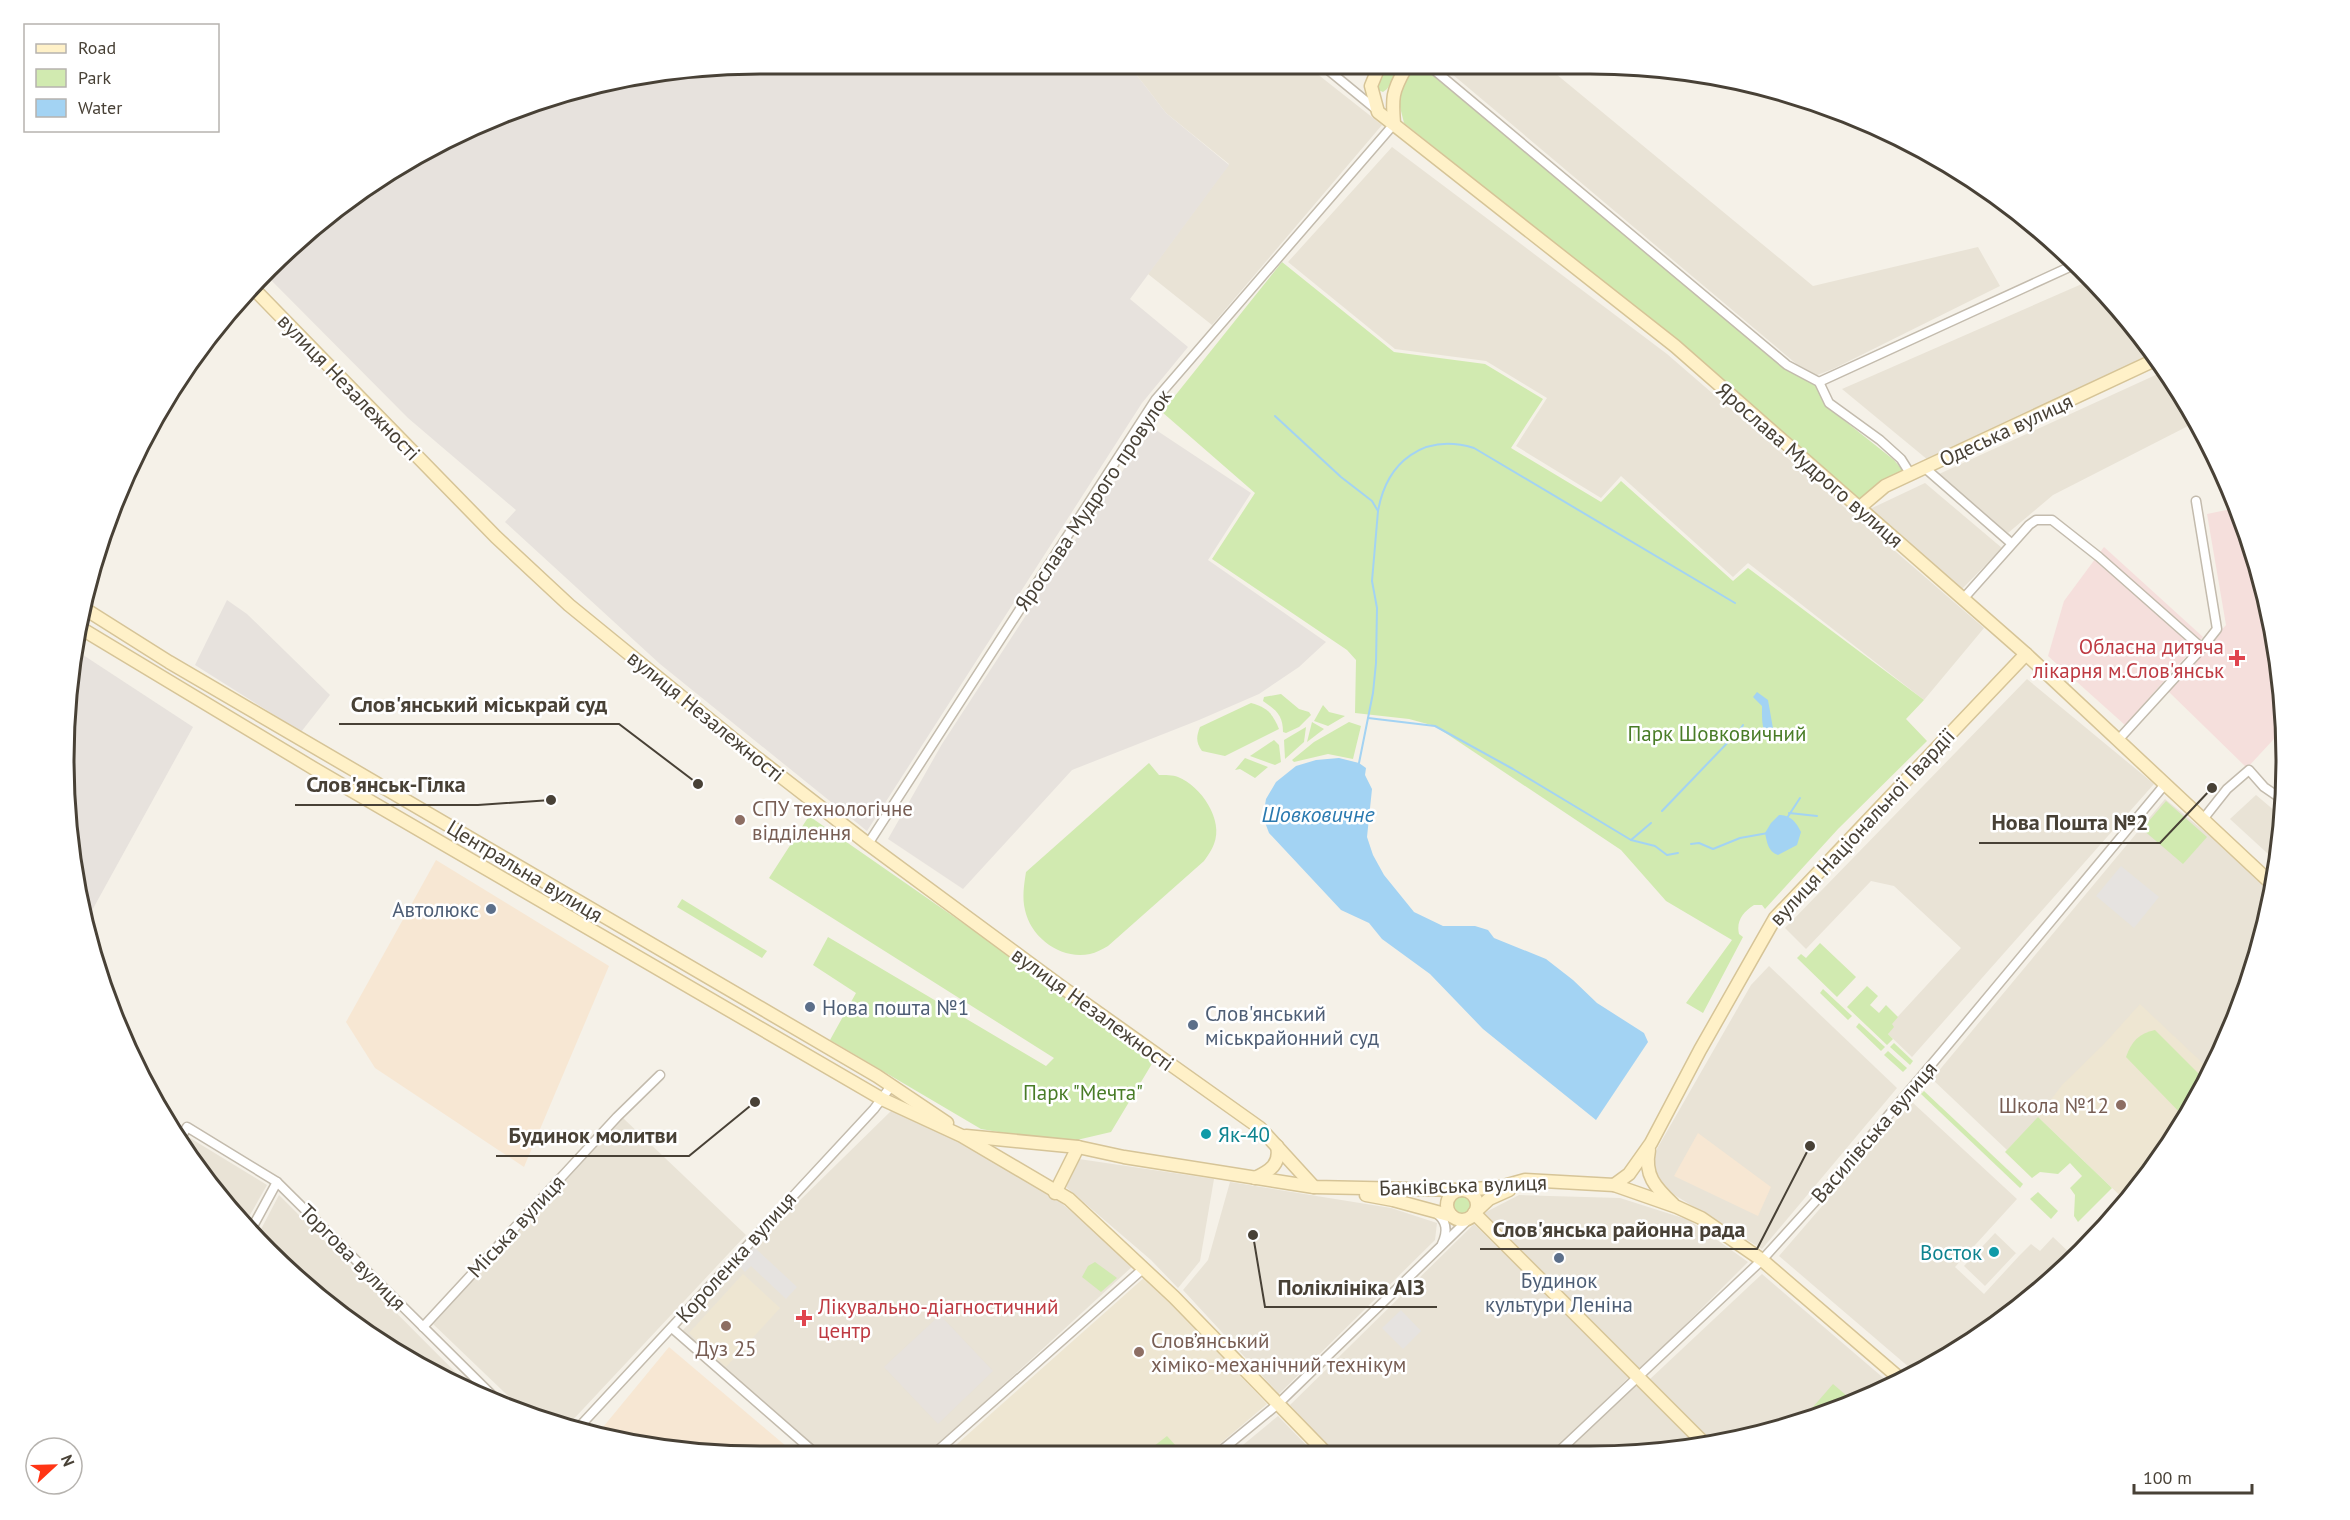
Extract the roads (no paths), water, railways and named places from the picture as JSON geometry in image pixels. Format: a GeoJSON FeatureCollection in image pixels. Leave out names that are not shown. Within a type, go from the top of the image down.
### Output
{"type":"FeatureCollection","features":[{"type":"Feature","properties":{"kind":"street","name":"Ярослава Мудрого вулиця"},"geometry":{"type":"LineString","coordinates":[[1333,74],[1675,346],[2026,654],[2266,878]]}},
{"type":"Feature","properties":{"kind":"street"},"geometry":{"type":"LineString","coordinates":[[1376,74],[1371,86],[1378,112]]}},
{"type":"Feature","properties":{"kind":"street"},"geometry":{"type":"LineString","coordinates":[[1394,124],[1392,105],[1394,89],[1402,74]]}},
{"type":"Feature","properties":{"kind":"street"},"geometry":{"type":"LineString","coordinates":[[1439,74],[1787,365],[1819,382],[1829,403],[1880,440],[1901,459],[1911,475]]}},
{"type":"Feature","properties":{"kind":"street","name":"Ярослава Мудрого провулок"},"geometry":{"type":"LineString","coordinates":[[868,844],[1156,399],[1394,124]]}},
{"type":"Feature","properties":{"kind":"street"},"geometry":{"type":"LineString","coordinates":[[1819,382],[2068,268]]}},
{"type":"Feature","properties":{"kind":"street","name":"вулиця Незалежності"},"geometry":{"type":"LineString","coordinates":[[258,293],[496,537],[569,605],[747,751],[868,844],[1059,985],[1260,1128],[1314,1186]]}},
{"type":"Feature","properties":{"kind":"street","name":"Одеська вулиця"},"geometry":{"type":"LineString","coordinates":[[1859,508],[1885,486],[2149,363]]}},
{"type":"Feature","properties":{"kind":"street"},"geometry":{"type":"LineString","coordinates":[[1925,468],[2011,543]]}},
{"type":"Feature","properties":{"kind":"street"},"geometry":{"type":"LineString","coordinates":[[2119,739],[2217,629],[2196,501]]}},
{"type":"Feature","properties":{"kind":"street"},"geometry":{"type":"LineString","coordinates":[[1963,599],[2011,543],[2036,520],[2052,520],[2099,557],[2202,648]]}},
{"type":"Feature","properties":{"kind":"street","name":"Центральна вулиця"},"geometry":{"type":"LineString","coordinates":[[90,612],[169,662],[891,1086],[935,1113],[962,1136]]}},
{"type":"Feature","properties":{"kind":"street","name":"Центральна вулиця"},"geometry":{"type":"LineString","coordinates":[[86,632],[882,1099],[962,1136],[1069,1200],[1144,1268],[1319,1446]]}},
{"type":"Feature","properties":{"kind":"street","name":"вулиця Національної Гвардії"},"geometry":{"type":"LineString","coordinates":[[1651,1143],[1700,1050],[1775,918],[2026,654]]}},
{"type":"Feature","properties":{"kind":"street"},"geometry":{"type":"LineString","coordinates":[[2204,818],[2228,789],[2249,770],[2264,787],[2275,795]]}},
{"type":"Feature","properties":{"kind":"street","name":"Василівська вулиця"},"geometry":{"type":"LineString","coordinates":[[1564,1446],[1762,1260],[1821,1195],[2166,783]]}},
{"type":"Feature","properties":{"kind":"street","name":"Міська вулиця"},"geometry":{"type":"LineString","coordinates":[[423,1327],[617,1117],[660,1075]]}},
{"type":"Feature","properties":{"kind":"street","name":"Короленка вулиця"},"geometry":{"type":"LineString","coordinates":[[583,1423],[882,1099],[891,1086]]}},
{"type":"Feature","properties":{"kind":"street","name":"Торгова вулиця"},"geometry":{"type":"LineString","coordinates":[[184,1133],[187,1127],[277,1182],[486,1389]]}},
{"type":"Feature","properties":{"kind":"street","name":"Банківська вулиця"},"geometry":{"type":"LineString","coordinates":[[962,1136],[1078,1147],[1124,1157],[1314,1186],[1462,1190],[1500,1187],[1525,1180],[1614,1185],[1701,1218],[1762,1260],[1896,1375]]}},
{"type":"Feature","properties":{"kind":"street"},"geometry":{"type":"LineString","coordinates":[[1614,1185],[1629,1174],[1651,1143]]}},
{"type":"Feature","properties":{"kind":"street"},"geometry":{"type":"LineString","coordinates":[[1651,1143],[1646,1163],[1648,1173],[1661,1192],[1677,1207]]}},
{"type":"Feature","properties":{"kind":"street"},"geometry":{"type":"LineString","coordinates":[[1055,1193],[1078,1147]]}},
{"type":"Feature","properties":{"kind":"street"},"geometry":{"type":"LineString","coordinates":[[1255,1178],[1270,1170],[1281,1150]]}},
{"type":"Feature","properties":{"kind":"street"},"geometry":{"type":"LineString","coordinates":[[1274,1165],[1275,1174],[1283,1182],[1289,1175],[1281,1150]]}},
{"type":"Feature","properties":{"kind":"street"},"geometry":{"type":"LineString","coordinates":[[1227,1446],[1278,1404],[1489,1199],[1525,1180]]}},
{"type":"Feature","properties":{"kind":"street"},"geometry":{"type":"LineString","coordinates":[[254,1224],[277,1182]]}},
{"type":"Feature","properties":{"kind":"street"},"geometry":{"type":"LineString","coordinates":[[1314,1186],[1392,1200],[1429,1210],[1448,1216],[1462,1220],[1474,1214],[1477,1204],[1474,1196],[1462,1190],[1450,1195],[1448,1216],[1442,1244]]}},
{"type":"Feature","properties":{"kind":"street"},"geometry":{"type":"LineString","coordinates":[[1474,1214],[1698,1438]]}},
{"type":"Feature","properties":{"kind":"street"},"geometry":{"type":"LineString","coordinates":[[943,1446],[1144,1268]]}},
{"type":"Feature","properties":{"kind":"street"},"geometry":{"type":"LineString","coordinates":[[672,1328],[807,1446]]}},
{"type":"Feature","properties":{"kind":"water"},"geometry":{"type":"Polygon","coordinates":[[[1757,692],[1768,700],[1774,734],[1774,739],[1771,741],[1764,729],[1762,706],[1753,697],[1757,692]]]}},
{"type":"Feature","properties":{"kind":"water","name":"Шовковичне"},"geometry":{"type":"Polygon","coordinates":[[[1339,758],[1359,763],[1366,768],[1365,775],[1372,789],[1367,837],[1373,855],[1384,875],[1414,912],[1443,926],[1475,926],[1488,930],[1494,938],[1546,959],[1597,1003],[1644,1033],[1648,1042],[1596,1120],[1483,1029],[1430,974],[1382,939],[1369,923],[1341,910],[1269,833],[1263,817],[1266,799],[1276,782],[1296,766],[1316,760],[1339,758]]]}},
{"type":"Feature","properties":{"kind":"water"},"geometry":{"type":"Polygon","coordinates":[[[1779,815],[1793,820],[1801,832],[1797,845],[1778,855],[1770,849],[1765,833],[1779,815]]]}},
{"type":"Feature","properties":{"kind":"waterway"},"geometry":{"type":"LineString","coordinates":[[1275,416],[1341,477],[1372,501],[1378,511],[1372,581],[1377,608],[1376,663],[1373,693],[1359,763]]}},
{"type":"Feature","properties":{"kind":"waterway"},"geometry":{"type":"LineString","coordinates":[[1378,511],[1390,478],[1399,465],[1411,455],[1439,444],[1456,444],[1474,448],[1735,603]]}},
{"type":"Feature","properties":{"kind":"waterway"},"geometry":{"type":"LineString","coordinates":[[1368,718],[1435,726],[1513,769],[1631,840],[1655,846],[1667,855],[1678,853]]}},
{"type":"Feature","properties":{"kind":"waterway"},"geometry":{"type":"LineString","coordinates":[[1739,731],[1743,725]]}},
{"type":"Feature","properties":{"kind":"waterway"},"geometry":{"type":"LineString","coordinates":[[1662,811],[1733,737]]}},
{"type":"Feature","properties":{"kind":"waterway"},"geometry":{"type":"LineString","coordinates":[[1787,818],[1800,798]]}},
{"type":"Feature","properties":{"kind":"waterway"},"geometry":{"type":"LineString","coordinates":[[1789,813],[1817,816]]}},
{"type":"Feature","properties":{"kind":"waterway"},"geometry":{"type":"LineString","coordinates":[[1631,840],[1651,823]]}},
{"type":"Feature","properties":{"kind":"waterway"},"geometry":{"type":"LineString","coordinates":[[1691,844],[1699,843],[1713,849],[1740,838],[1768,833]]}},
{"type":"Feature","properties":{"kind":"place","name":"Обласна дитяча лікарня м.Слов'янськ"},"geometry":{"type":"Point","coordinates":[2237,658]}},
{"type":"Feature","properties":{"kind":"place","name":"Слов'янський міськрай суд"},"geometry":{"type":"Point","coordinates":[698,784]}},
{"type":"Feature","properties":{"kind":"place","name":"Нова Пошта №2"},"geometry":{"type":"Point","coordinates":[2212,788]}},
{"type":"Feature","properties":{"kind":"place","name":"Слов'янськ-Гілка"},"geometry":{"type":"Point","coordinates":[551,800]}},
{"type":"Feature","properties":{"kind":"place","name":"СПУ технологічне відділення"},"geometry":{"type":"Point","coordinates":[740,820]}},
{"type":"Feature","properties":{"kind":"place","name":"Автолюкс"},"geometry":{"type":"Point","coordinates":[491,909]}},
{"type":"Feature","properties":{"kind":"place","name":"Нова пошта №1"},"geometry":{"type":"Point","coordinates":[810,1007]}},
{"type":"Feature","properties":{"kind":"place","name":"Слов'янський міськрайонний суд"},"geometry":{"type":"Point","coordinates":[1193,1025]}},
{"type":"Feature","properties":{"kind":"place","name":"Будинок молитви"},"geometry":{"type":"Point","coordinates":[755,1102]}},
{"type":"Feature","properties":{"kind":"place","name":"Школа №12"},"geometry":{"type":"Point","coordinates":[2121,1105]}},
{"type":"Feature","properties":{"kind":"place","name":"Як-40"},"geometry":{"type":"Point","coordinates":[1206,1134]}},
{"type":"Feature","properties":{"kind":"place","name":"Слов'янська районна рада"},"geometry":{"type":"Point","coordinates":[1810,1146]}},
{"type":"Feature","properties":{"kind":"place","name":"Поліклініка АІЗ"},"geometry":{"type":"Point","coordinates":[1253,1235]}},
{"type":"Feature","properties":{"kind":"place","name":"Восток"},"geometry":{"type":"Point","coordinates":[1994,1252]}},
{"type":"Feature","properties":{"kind":"place","name":"Будинок культури Леніна"},"geometry":{"type":"Point","coordinates":[1559,1258]}},
{"type":"Feature","properties":{"kind":"place","name":"Лікувально-діагностичний центр"},"geometry":{"type":"Point","coordinates":[804,1318]}},
{"type":"Feature","properties":{"kind":"place","name":"Дуз 25"},"geometry":{"type":"Point","coordinates":[726,1326]}},
{"type":"Feature","properties":{"kind":"place","name":"Слов’янський хіміко-механічний технікум"},"geometry":{"type":"Point","coordinates":[1139,1352]}},
{"type":"Feature","properties":{"kind":"park label","name":"Парк Шовковичний"},"geometry":{"type":"Point","coordinates":[1717,733]}},
{"type":"Feature","properties":{"kind":"park label","name":"Парк \"Мечта\""},"geometry":{"type":"Point","coordinates":[1083,1092]}}]}
